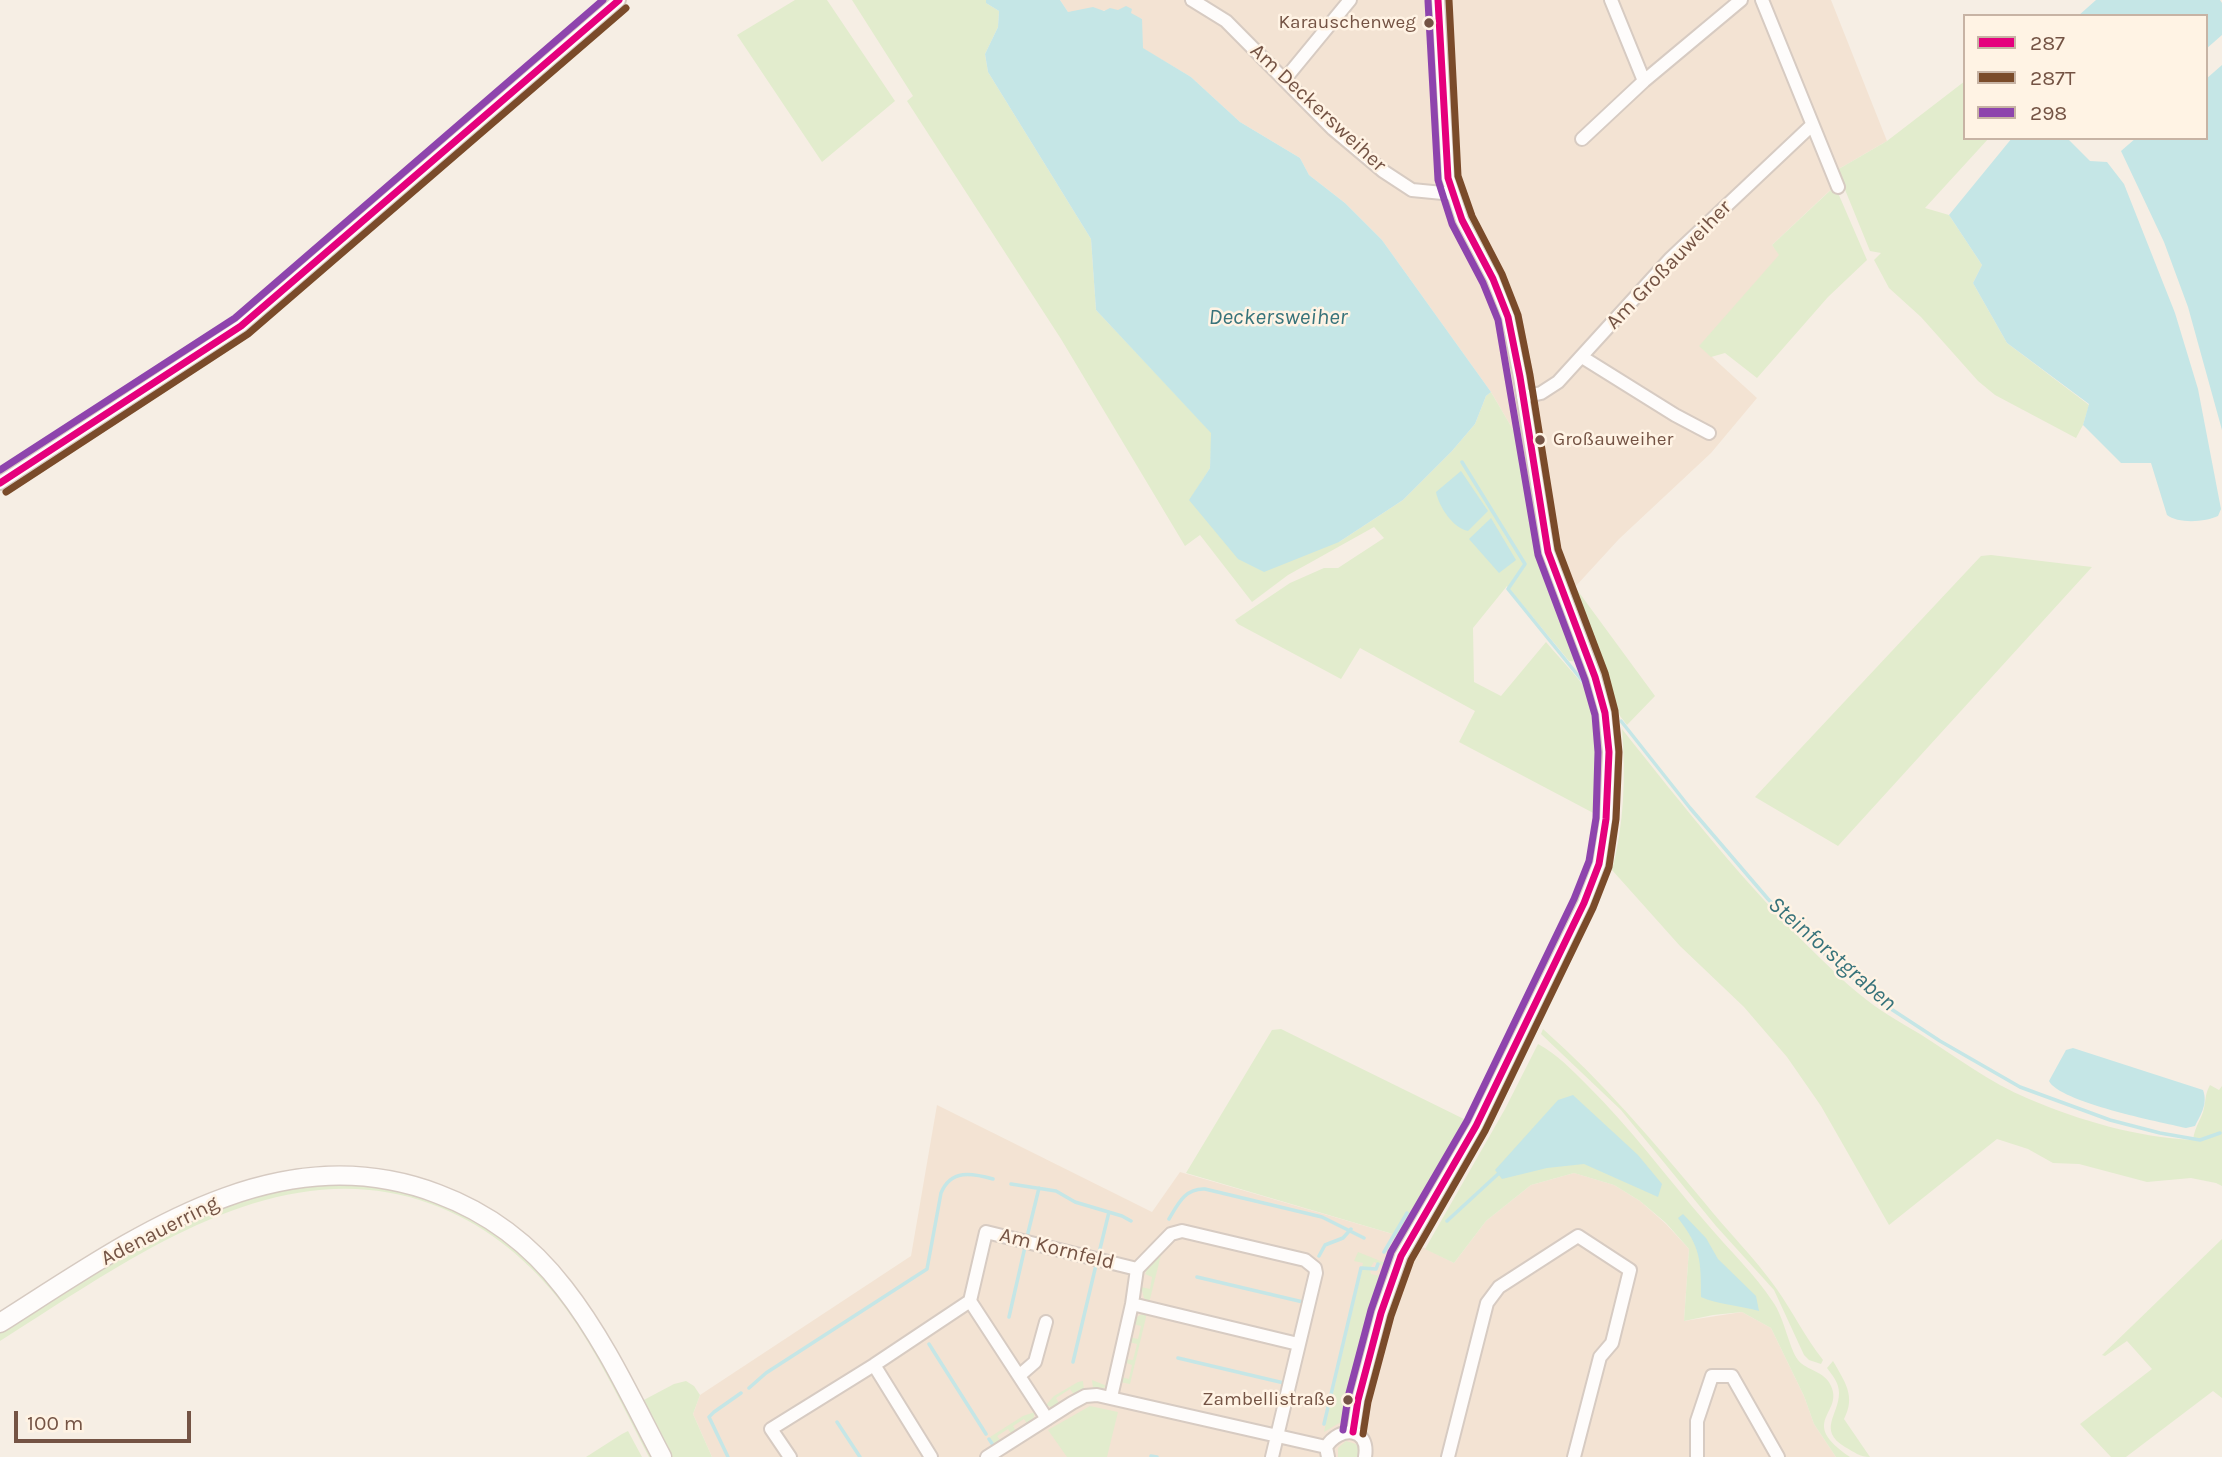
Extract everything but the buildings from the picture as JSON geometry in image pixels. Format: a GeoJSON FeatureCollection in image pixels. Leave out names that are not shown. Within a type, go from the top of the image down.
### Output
{"type":"FeatureCollection","features":[{"type":"Feature","properties":{"kind":"main road","name":"Adenauerring"},"geometry":{"type":"LineString","coordinates":[[0,1323],[155,1229],[214,1201],[247,1189],[290,1179],[334,1175],[380,1178],[426,1189],[465,1205],[501,1226],[532,1252],[564,1287],[589,1323],[662,1457]]}},
{"type":"Feature","properties":{"kind":"street"},"geometry":{"type":"LineString","coordinates":[[0,483],[242,326],[619,0]]}},
{"type":"Feature","properties":{"kind":"street","name":"Am Deckersweiher"},"geometry":{"type":"LineString","coordinates":[[1192,0],[1226,20],[1334,129],[1383,171],[1412,190],[1453,194]]}},
{"type":"Feature","properties":{"kind":"street"},"geometry":{"type":"LineString","coordinates":[[1285,79],[1350,0]]}},
{"type":"Feature","properties":{"kind":"street"},"geometry":{"type":"LineString","coordinates":[[1353,1433],[1358,1400],[1381,1313],[1401,1256],[1476,1126],[1584,903],[1599,864],[1609,783],[1605,713],[1595,677],[1548,552],[1512,335],[1501,298],[1462,220],[1448,178],[1438,0]]}},
{"type":"Feature","properties":{"kind":"street"},"geometry":{"type":"LineString","coordinates":[[1611,0],[1644,81]]}},
{"type":"Feature","properties":{"kind":"street"},"geometry":{"type":"LineString","coordinates":[[1581,139],[1644,81],[1741,0]]}},
{"type":"Feature","properties":{"kind":"street"},"geometry":{"type":"LineString","coordinates":[[1762,0],[1838,187]]}},
{"type":"Feature","properties":{"kind":"street","name":"Am Großauweiher"},"geometry":{"type":"LineString","coordinates":[[1523,397],[1552,387],[1671,258],[1812,125]]}},
{"type":"Feature","properties":{"kind":"street"},"geometry":{"type":"LineString","coordinates":[[1582,357],[1709,433]]}},
{"type":"Feature","properties":{"kind":"street","name":"Am Kornfeld"},"geometry":{"type":"LineString","coordinates":[[970,1301],[986,1232],[1137,1269],[1171,1234],[1182,1231],[1305,1260],[1315,1268],[1316,1273],[1272,1457]]}},
{"type":"Feature","properties":{"kind":"street"},"geometry":{"type":"LineString","coordinates":[[1448,1457],[1487,1303],[1499,1287],[1578,1236],[1630,1270],[1612,1343],[1601,1357],[1574,1457]]}},
{"type":"Feature","properties":{"kind":"street"},"geometry":{"type":"LineString","coordinates":[[1111,1397],[1137,1269]]}},
{"type":"Feature","properties":{"kind":"street"},"geometry":{"type":"LineString","coordinates":[[790,1457],[771,1429],[970,1301],[1047,1419]]}},
{"type":"Feature","properties":{"kind":"street"},"geometry":{"type":"LineString","coordinates":[[1132,1304],[1298,1344]]}},
{"type":"Feature","properties":{"kind":"street"},"geometry":{"type":"LineString","coordinates":[[1020,1375],[1034,1362],[1046,1322]]}},
{"type":"Feature","properties":{"kind":"street"},"geometry":{"type":"LineString","coordinates":[[874,1365],[931,1457]]}},
{"type":"Feature","properties":{"kind":"street"},"geometry":{"type":"LineString","coordinates":[[1697,1457],[1697,1421],[1712,1376],[1732,1376],[1778,1457]]}},
{"type":"Feature","properties":{"kind":"street"},"geometry":{"type":"LineString","coordinates":[[987,1457],[1085,1396],[1111,1397],[1278,1435],[1327,1452],[1336,1435],[1343,1432],[1353,1433],[1362,1439],[1368,1456]]}},
{"type":"Feature","properties":{"kind":"shaded area"},"geometry":{"type":"Polygon","coordinates":[[[1060,0],[1831,0],[1887,141],[1837,170],[1841,180],[1772,245],[1780,255],[1700,346],[1757,398],[1711,453],[1619,539],[1575,587],[1556,598],[1540,563],[1515,433],[1491,392],[1382,240],[1345,203],[1309,175],[1300,158],[1240,122],[1191,77],[1142,48],[1142,19],[1118,10],[1068,12],[1060,0]]]}},
{"type":"Feature","properties":{"kind":"shaded area"},"geometry":{"type":"Polygon","coordinates":[[[937,1105],[1152,1212],[1180,1172],[1403,1237],[1454,1263],[1486,1221],[1531,1185],[1574,1173],[1614,1185],[1640,1201],[1689,1249],[1684,1321],[1742,1312],[1771,1328],[1804,1396],[1814,1424],[1836,1457],[712,1457],[693,1414],[700,1395],[911,1256],[937,1105]]]}},
{"type":"Feature","properties":{"kind":"green space"},"geometry":{"type":"Polygon","coordinates":[[[795,0],[827,0],[895,101],[822,162],[737,35],[795,0]]]}},
{"type":"Feature","properties":{"kind":"green space"},"geometry":{"type":"Polygon","coordinates":[[[852,0],[986,0],[986,3],[999,11],[998,27],[985,54],[988,72],[1091,239],[1096,310],[1212,433],[1210,468],[1190,500],[1339,542],[1403,500],[1475,424],[1486,396],[1491,392],[1515,433],[1540,563],[1582,662],[1569,661],[1507,586],[1473,628],[1474,682],[1501,696],[1546,642],[1587,690],[1597,709],[1602,739],[1599,816],[1459,742],[1475,711],[1360,648],[1341,679],[1238,624],[1235,620],[1290,583],[1324,568],[1338,568],[1384,538],[1374,527],[1288,575],[1252,602],[1200,535],[1185,546],[1061,339],[907,101],[913,96],[852,0]]]}},
{"type":"Feature","properties":{"kind":"green space"},"geometry":{"type":"Polygon","coordinates":[[[1963,83],[1963,140],[1987,140],[1925,208],[1949,215],[1982,265],[1973,283],[2007,343],[2089,405],[2076,438],[1995,395],[1978,381],[1921,317],[1889,288],[1874,260],[1881,253],[1870,251],[1837,170],[1887,141],[1963,83]]]}},
{"type":"Feature","properties":{"kind":"green space"},"geometry":{"type":"Polygon","coordinates":[[[1835,186],[1867,260],[1828,297],[1757,378],[1725,353],[1711,357],[1699,346],[1779,255],[1772,245],[1835,186]]]}},
{"type":"Feature","properties":{"kind":"green space"},"geometry":{"type":"Polygon","coordinates":[[[1981,556],[2092,567],[1838,846],[1755,797],[1981,556]]]}},
{"type":"Feature","properties":{"kind":"green space"},"geometry":{"type":"Polygon","coordinates":[[[1575,587],[1655,696],[1627,725],[1620,716],[1598,649],[1573,589],[1575,587]]]}},
{"type":"Feature","properties":{"kind":"green space"},"geometry":{"type":"Polygon","coordinates":[[[1622,729],[1741,875],[1838,975],[1881,1010],[1987,1077],[2015,1093],[2089,1121],[2130,1132],[2193,1140],[2210,1085],[2219,1090],[2222,1086],[2222,1186],[2191,1178],[2147,1182],[2079,1164],[2053,1163],[2028,1149],[1997,1139],[1889,1225],[1821,1106],[1787,1057],[1744,1007],[1680,946],[1612,870],[1623,800],[1622,729]]]}},
{"type":"Feature","properties":{"kind":"green space"},"geometry":{"type":"Polygon","coordinates":[[[1281,1029],[1472,1123],[1442,1177],[1403,1237],[1186,1173],[1272,1030],[1281,1029]]]}},
{"type":"Feature","properties":{"kind":"green space"},"geometry":{"type":"Polygon","coordinates":[[[1543,1029],[1627,1112],[1759,1266],[1823,1360],[1821,1364],[1804,1355],[1774,1290],[1716,1226],[1621,1110],[1541,1034],[1543,1029]]]}},
{"type":"Feature","properties":{"kind":"green space"},"geometry":{"type":"Polygon","coordinates":[[[1538,1044],[1564,1062],[1603,1101],[1766,1292],[1777,1308],[1798,1360],[1825,1377],[1831,1386],[1833,1396],[1824,1426],[1826,1435],[1850,1457],[1836,1457],[1814,1424],[1804,1396],[1771,1328],[1742,1312],[1684,1321],[1689,1249],[1666,1223],[1640,1201],[1614,1185],[1574,1173],[1531,1185],[1486,1221],[1454,1263],[1425,1249],[1505,1109],[1538,1044]]]}},
{"type":"Feature","properties":{"kind":"green space"},"geometry":{"type":"Polygon","coordinates":[[[336,1181],[401,1189],[466,1213],[521,1251],[561,1295],[604,1362],[654,1457],[649,1457],[583,1334],[557,1297],[530,1267],[484,1230],[449,1211],[373,1190],[316,1190],[259,1202],[204,1222],[150,1248],[0,1341],[0,1332],[107,1264],[179,1224],[246,1197],[336,1181]]]}},
{"type":"Feature","properties":{"kind":"green space"},"geometry":{"type":"Polygon","coordinates":[[[2222,1239],[2222,1398],[2213,1391],[2126,1457],[2111,1457],[2080,1424],[2152,1369],[2127,1341],[2105,1356],[2102,1355],[2222,1239]]]}},
{"type":"Feature","properties":{"kind":"green space"},"geometry":{"type":"Polygon","coordinates":[[[1162,1251],[1149,1303],[1144,1298],[1141,1287],[1150,1289],[1152,1277],[1145,1274],[1150,1263],[1162,1251]]]}},
{"type":"Feature","properties":{"kind":"green space"},"geometry":{"type":"Polygon","coordinates":[[[1358,1252],[1388,1264],[1358,1378],[1353,1377],[1341,1422],[1324,1432],[1362,1270],[1370,1270],[1371,1274],[1380,1276],[1384,1266],[1374,1262],[1370,1268],[1362,1267],[1363,1263],[1354,1261],[1358,1252]]]}},
{"type":"Feature","properties":{"kind":"green space"},"geometry":{"type":"Polygon","coordinates":[[[1147,1313],[1130,1384],[1120,1382],[1121,1377],[1129,1379],[1132,1365],[1124,1362],[1125,1359],[1133,1360],[1137,1344],[1129,1342],[1130,1337],[1138,1339],[1141,1326],[1133,1324],[1138,1316],[1147,1313]]]}},
{"type":"Feature","properties":{"kind":"green space"},"geometry":{"type":"Polygon","coordinates":[[[1833,1361],[1848,1389],[1849,1403],[1844,1419],[1870,1457],[1845,1447],[1832,1434],[1831,1422],[1839,1393],[1837,1383],[1827,1368],[1833,1361]]]}},
{"type":"Feature","properties":{"kind":"green space"},"geometry":{"type":"Polygon","coordinates":[[[1092,1380],[1107,1386],[1075,1396],[1070,1389],[1056,1398],[1060,1405],[1046,1405],[1054,1396],[1078,1382],[1083,1381],[1084,1390],[1093,1388],[1092,1380]]]}},
{"type":"Feature","properties":{"kind":"green space"},"geometry":{"type":"Polygon","coordinates":[[[686,1381],[694,1386],[700,1395],[693,1414],[712,1457],[669,1457],[640,1402],[674,1384],[686,1381]]]}},
{"type":"Feature","properties":{"kind":"green space"},"geometry":{"type":"Polygon","coordinates":[[[1090,1406],[1118,1412],[1107,1457],[1067,1457],[1048,1430],[1090,1406]]]}},
{"type":"Feature","properties":{"kind":"green space"},"geometry":{"type":"Polygon","coordinates":[[[1035,1412],[1028,1425],[1024,1419],[1013,1426],[1017,1433],[1013,1436],[1008,1429],[997,1436],[1003,1444],[997,1448],[990,1437],[1023,1416],[1035,1412]]]}},
{"type":"Feature","properties":{"kind":"green space"},"geometry":{"type":"Polygon","coordinates":[[[628,1431],[642,1457],[586,1457],[622,1434],[628,1431]]]}},
{"type":"Feature","properties":{"kind":"green space"},"geometry":{"type":"Polygon","coordinates":[[[1346,1441],[1356,1444],[1358,1457],[1338,1457],[1338,1448],[1346,1441]]]}},
{"type":"Feature","properties":{"kind":"water","name":"Deckersweiher"},"geometry":{"type":"Polygon","coordinates":[[[986,0],[1060,0],[1068,12],[1093,7],[1104,11],[1110,8],[1118,10],[1126,6],[1132,9],[1131,13],[1142,19],[1143,48],[1191,77],[1240,122],[1300,158],[1309,175],[1345,203],[1382,240],[1491,392],[1486,396],[1475,424],[1403,500],[1339,542],[1264,572],[1238,559],[1189,500],[1210,468],[1211,433],[1096,310],[1091,239],[988,72],[985,54],[998,27],[999,11],[986,3],[986,0]]]}},
{"type":"Feature","properties":{"kind":"water"},"geometry":{"type":"Polygon","coordinates":[[[2096,0],[2220,0],[2222,35],[2208,47],[2208,14],[2080,14],[2096,0]]]}},
{"type":"Feature","properties":{"kind":"water"},"geometry":{"type":"Polygon","coordinates":[[[2222,65],[2222,430],[2188,307],[2164,242],[2121,151],[2134,140],[2208,140],[2208,77],[2222,65]]]}},
{"type":"Feature","properties":{"kind":"water"},"geometry":{"type":"Polygon","coordinates":[[[2010,140],[2069,140],[2090,161],[2107,162],[2124,184],[2175,313],[2198,389],[2221,509],[2218,516],[2192,521],[2178,520],[2167,515],[2151,463],[2121,463],[2083,425],[2089,404],[2007,343],[1973,283],[1982,265],[1949,215],[2010,140]]]}},
{"type":"Feature","properties":{"kind":"water"},"geometry":{"type":"Polygon","coordinates":[[[1461,471],[1488,511],[1468,531],[1457,526],[1448,516],[1436,492],[1461,471]]]}},
{"type":"Feature","properties":{"kind":"water"},"geometry":{"type":"Polygon","coordinates":[[[1491,518],[1516,560],[1499,573],[1469,539],[1491,518]]]}},
{"type":"Feature","properties":{"kind":"water"},"geometry":{"type":"Polygon","coordinates":[[[2073,1048],[2203,1090],[2204,1104],[2195,1126],[2186,1128],[2112,1110],[2090,1104],[2057,1089],[2049,1081],[2066,1050],[2073,1048]]]}},
{"type":"Feature","properties":{"kind":"water"},"geometry":{"type":"Polygon","coordinates":[[[1573,1095],[1638,1155],[1662,1184],[1658,1197],[1584,1164],[1547,1168],[1502,1179],[1495,1170],[1558,1100],[1573,1095]]]}},
{"type":"Feature","properties":{"kind":"water"},"geometry":{"type":"Polygon","coordinates":[[[1683,1214],[1706,1238],[1718,1259],[1756,1296],[1759,1311],[1701,1297],[1698,1255],[1678,1218],[1683,1214]]]}},
{"type":"Feature","properties":{"kind":"waterway","name":"Steinforstgraben"},"geometry":{"type":"LineString","coordinates":[[1462,462],[1525,564],[1508,589],[1585,684]]}},
{"type":"Feature","properties":{"kind":"waterway","name":"Steinforstgraben"},"geometry":{"type":"LineString","coordinates":[[1621,721],[1690,808],[1768,899],[1803,936],[1885,1005],[1940,1041],[2020,1087],[2110,1120],[2160,1133],[2200,1140],[2220,1133]]}},
{"type":"Feature","properties":{"kind":"waterway"},"geometry":{"type":"LineString","coordinates":[[749,1388],[766,1373],[927,1269],[941,1193],[950,1180],[956,1176],[970,1174],[993,1179]]}},
{"type":"Feature","properties":{"kind":"waterway"},"geometry":{"type":"LineString","coordinates":[[1447,1221],[1498,1174]]}},
{"type":"Feature","properties":{"kind":"waterway"},"geometry":{"type":"LineString","coordinates":[[1011,1184],[1056,1191],[1075,1202],[1131,1221]]}},
{"type":"Feature","properties":{"kind":"waterway"},"geometry":{"type":"LineString","coordinates":[[1027,1237],[1039,1188]]}},
{"type":"Feature","properties":{"kind":"waterway"},"geometry":{"type":"LineString","coordinates":[[1169,1219],[1187,1194],[1205,1189],[1322,1217],[1364,1238]]}},
{"type":"Feature","properties":{"kind":"waterway"},"geometry":{"type":"LineString","coordinates":[[1099,1253],[1109,1212]]}},
{"type":"Feature","properties":{"kind":"waterway"},"geometry":{"type":"LineString","coordinates":[[1384,1252],[1407,1213]]}},
{"type":"Feature","properties":{"kind":"waterway"},"geometry":{"type":"LineString","coordinates":[[1319,1256],[1325,1245],[1343,1238],[1351,1229]]}},
{"type":"Feature","properties":{"kind":"waterway"},"geometry":{"type":"LineString","coordinates":[[1009,1317],[1025,1247]]}},
{"type":"Feature","properties":{"kind":"waterway"},"geometry":{"type":"LineString","coordinates":[[1324,1424],[1361,1268],[1376,1269],[1378,1264]]}},
{"type":"Feature","properties":{"kind":"waterway"},"geometry":{"type":"LineString","coordinates":[[1073,1362],[1096,1265]]}},
{"type":"Feature","properties":{"kind":"waterway"},"geometry":{"type":"LineString","coordinates":[[1197,1277],[1303,1302]]}},
{"type":"Feature","properties":{"kind":"waterway"},"geometry":{"type":"LineString","coordinates":[[929,1344],[986,1434]]}},
{"type":"Feature","properties":{"kind":"waterway"},"geometry":{"type":"LineString","coordinates":[[1178,1358],[1284,1383]]}},
{"type":"Feature","properties":{"kind":"waterway"},"geometry":{"type":"LineString","coordinates":[[728,1457],[709,1417],[741,1393]]}},
{"type":"Feature","properties":{"kind":"waterway"},"geometry":{"type":"LineString","coordinates":[[837,1422],[860,1457]]}},
{"type":"Feature","properties":{"kind":"waterway"},"geometry":{"type":"LineString","coordinates":[[989,1439],[995,1448]]}},
{"type":"Feature","properties":{"kind":"waterway"},"geometry":{"type":"LineString","coordinates":[[1151,1456],[1157,1457]]}},
{"type":"Feature","properties":{"kind":"transit line","name":"298"},"geometry":{"type":"LineString","coordinates":[[0,470],[235,318],[603,0]]}},
{"type":"Feature","properties":{"kind":"transit line","name":"287"},"geometry":{"type":"LineString","coordinates":[[0,483],[241,326],[619,0]]}},
{"type":"Feature","properties":{"kind":"transit line","name":"287"},"geometry":{"type":"LineString","coordinates":[[1353,1432],[1358,1400],[1381,1313],[1401,1256],[1476,1126],[1584,903],[1599,864],[1606,819],[1609,752],[1605,713],[1595,677],[1548,552],[1508,317],[1493,279],[1462,220],[1448,178],[1438,0]]}},
{"type":"Feature","properties":{"kind":"transit line","name":"287T"},"geometry":{"type":"LineString","coordinates":[[1363,1434],[1368,1402],[1391,1316],[1411,1260],[1485,1131],[1593,908],[1609,867],[1616,819],[1619,752],[1615,711],[1605,673],[1558,549],[1518,315],[1502,274],[1472,216],[1458,176],[1449,0]]}},
{"type":"Feature","properties":{"kind":"transit line","name":"298"},"geometry":{"type":"LineString","coordinates":[[1343,1430],[1348,1397],[1371,1310],[1391,1252],[1467,1121],[1574,899],[1589,861],[1596,818],[1598,752],[1595,715],[1585,680],[1538,555],[1498,320],[1483,283],[1452,224],[1438,180],[1428,1]]}},
{"type":"Feature","properties":{"kind":"transit line","name":"287T"},"geometry":{"type":"LineString","coordinates":[[6,492],[248,334],[626,8]]}},
{"type":"Feature","properties":{"kind":"place","name":"Karauschenweg"},"geometry":{"type":"Point","coordinates":[1429,23]}},
{"type":"Feature","properties":{"kind":"place","name":"Großauweiher"},"geometry":{"type":"Point","coordinates":[1540,440]}},
{"type":"Feature","properties":{"kind":"place","name":"Zambellistraße"},"geometry":{"type":"Point","coordinates":[1348,1400]}}]}
